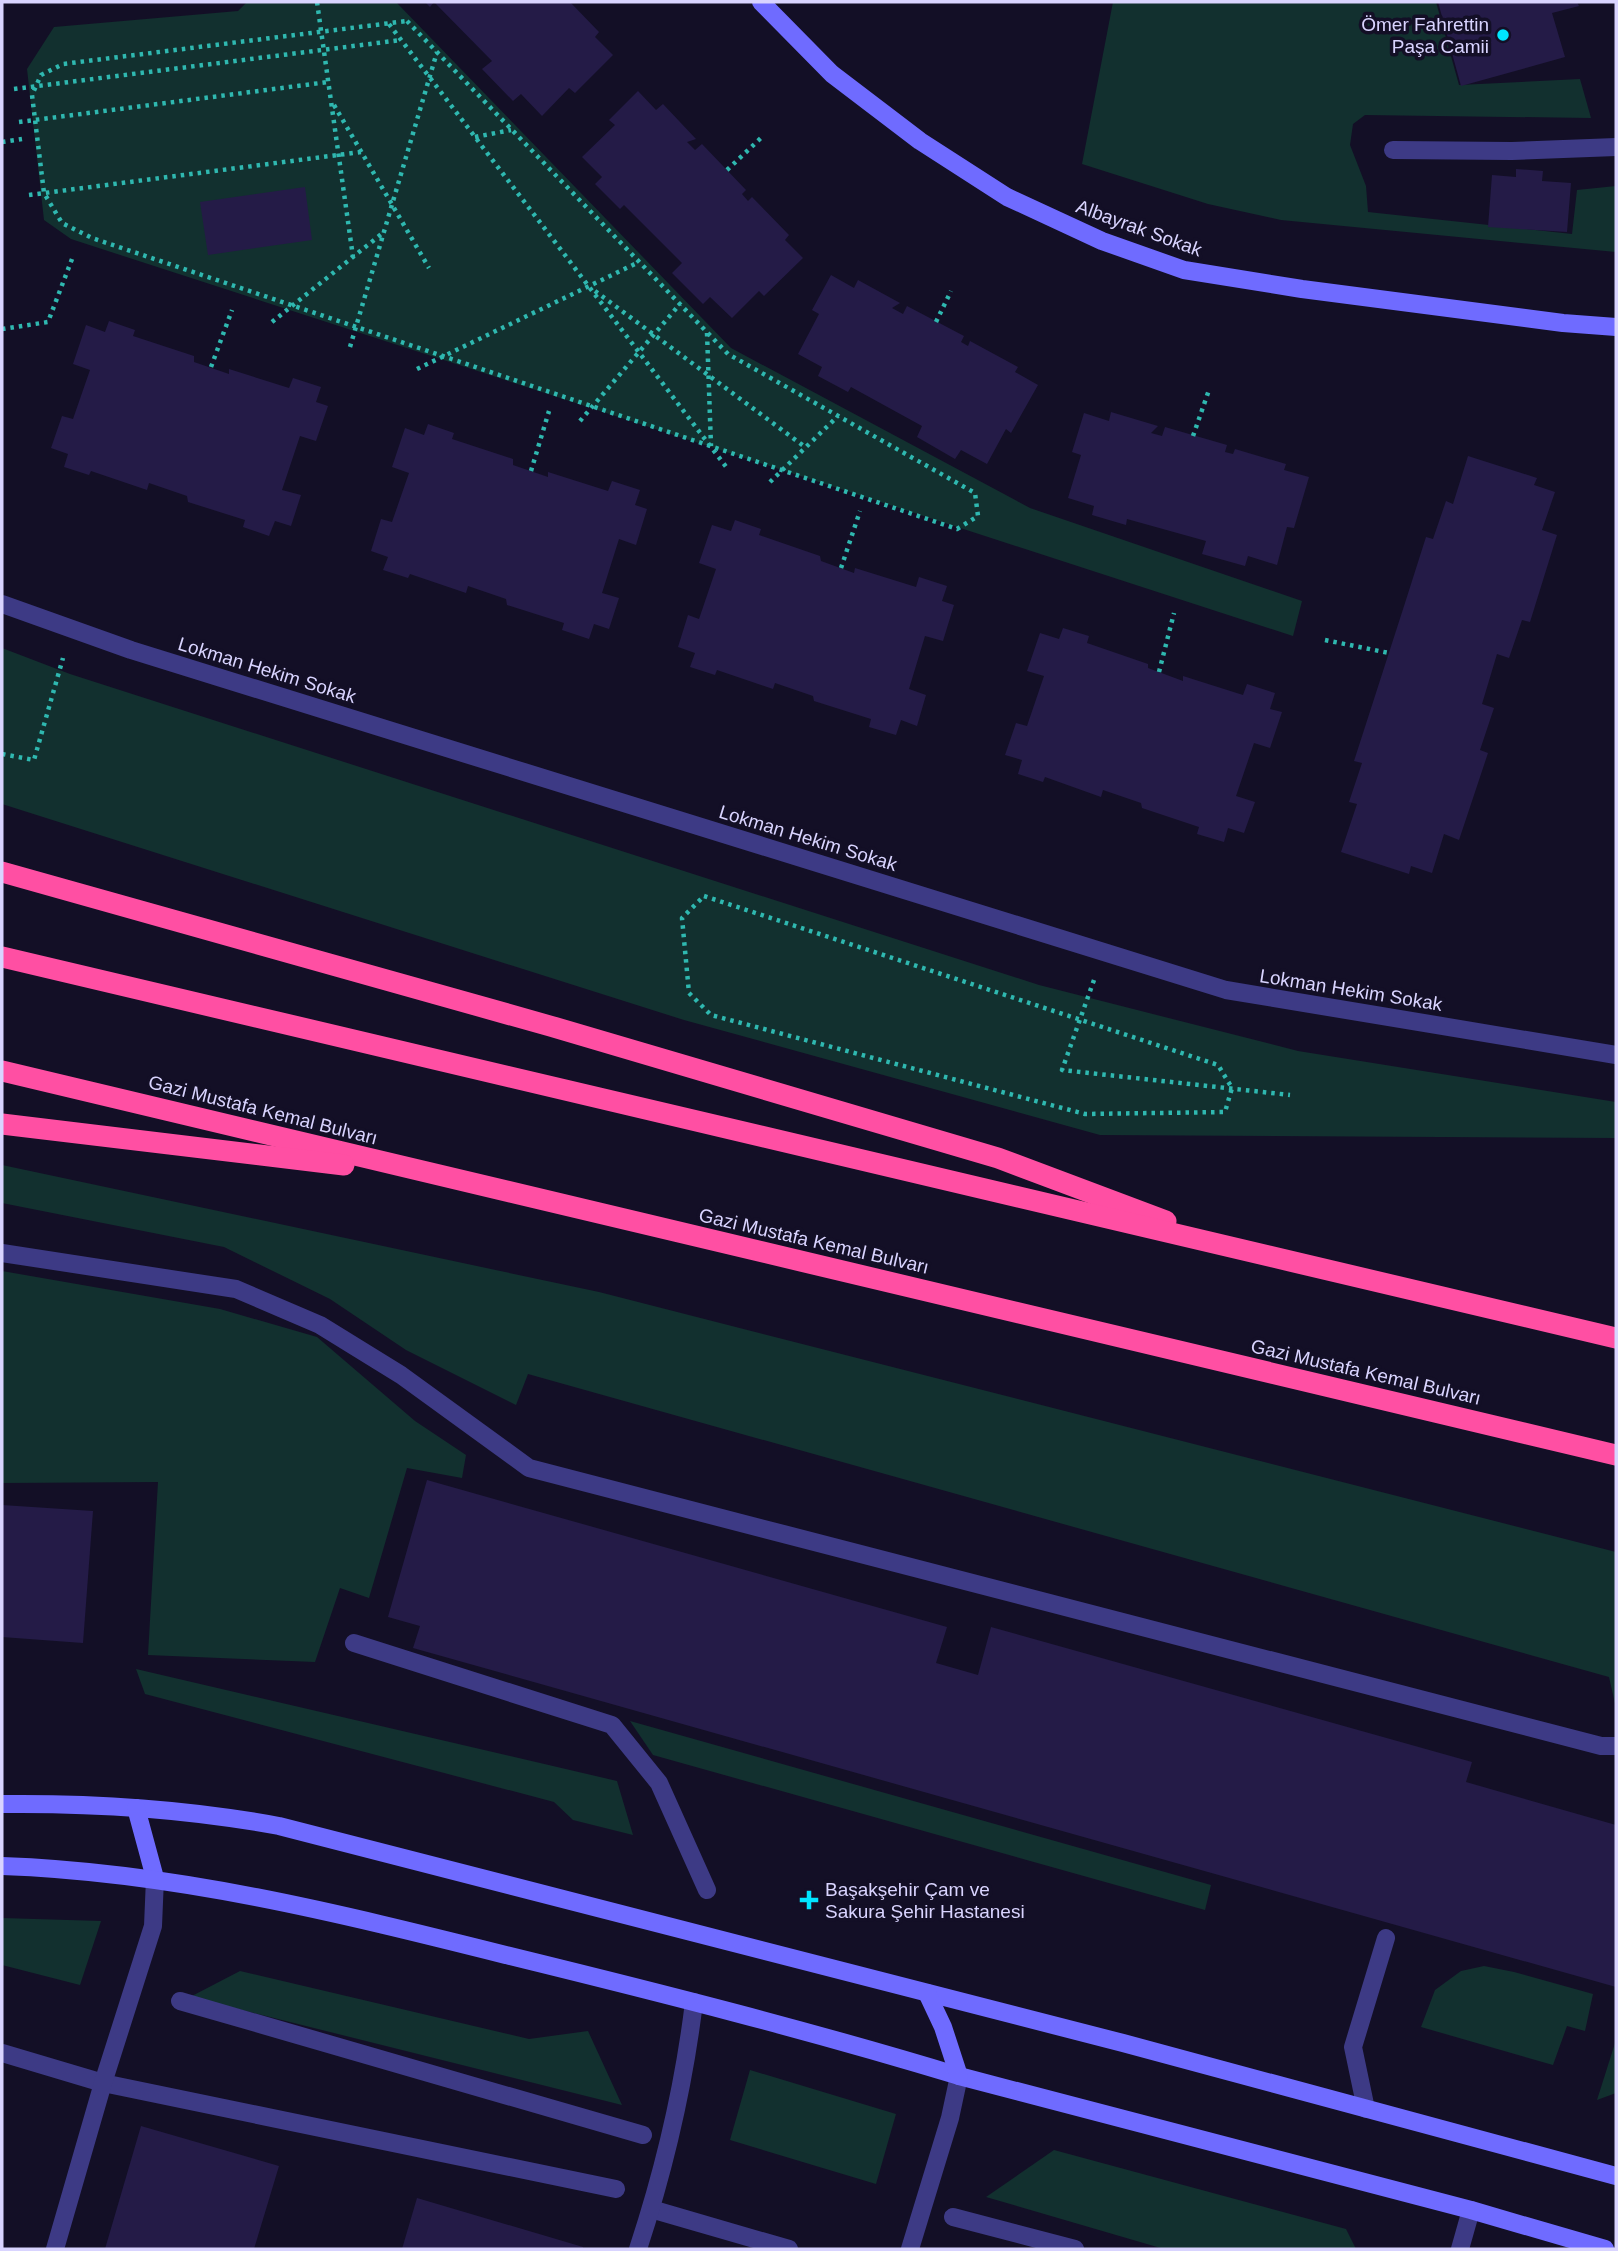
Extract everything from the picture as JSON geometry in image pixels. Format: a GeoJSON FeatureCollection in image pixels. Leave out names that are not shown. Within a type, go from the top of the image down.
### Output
{"type":"FeatureCollection","features":[{"type":"Feature","properties":{"kind":"highway"},"geometry":{"type":"LineString","coordinates":[[2,872],[550,1026],[998,1158],[1243,1251]]}},
{"type":"Feature","properties":{"kind":"highway"},"geometry":{"type":"LineString","coordinates":[[2,957],[1616,1338]]}},
{"type":"Feature","properties":{"kind":"highway","name":"Gazi Mustafa Kemal Bulvarı"},"geometry":{"type":"LineString","coordinates":[[2,1071],[1616,1455]]}},
{"type":"Feature","properties":{"kind":"highway"},"geometry":{"type":"LineString","coordinates":[[2,1124],[441,1177]]}},
{"type":"Feature","properties":{"kind":"street","name":"Albayrak Sokak"},"geometry":{"type":"LineString","coordinates":[[761,2],[832,75],[920,141],[1007,197],[1102,241],[1184,270],[1315,291],[1563,323],[1616,327]]}},
{"type":"Feature","properties":{"kind":"street"},"geometry":{"type":"LineString","coordinates":[[1393,150],[1512,151],[1616,146]]}},
{"type":"Feature","properties":{"kind":"street","name":"Lokman Hekim Sokak"},"geometry":{"type":"LineString","coordinates":[[2,604],[131,650],[1226,990],[1616,1055]]}},
{"type":"Feature","properties":{"kind":"street"},"geometry":{"type":"LineString","coordinates":[[2,1253],[236,1289],[320,1325],[401,1375],[529,1468],[1601,1746],[1616,1746]]}},
{"type":"Feature","properties":{"kind":"street"},"geometry":{"type":"LineString","coordinates":[[354,1643],[612,1725],[659,1783],[707,1890]]}},
{"type":"Feature","properties":{"kind":"street"},"geometry":{"type":"LineString","coordinates":[[2,1804],[136,1808],[235,1818],[303,1832],[927,1993],[1616,2176]]}},
{"type":"Feature","properties":{"kind":"street"},"geometry":{"type":"LineString","coordinates":[[55,2249],[103,2083],[153,1926],[155,1878],[136,1808]]}},
{"type":"Feature","properties":{"kind":"street"},"geometry":{"type":"LineString","coordinates":[[2,1866],[94,1871],[155,1878],[276,1900],[408,1930],[876,2050],[959,2076],[1471,2210],[1605,2249]]}},
{"type":"Feature","properties":{"kind":"street"},"geometry":{"type":"LineString","coordinates":[[1366,2109],[1353,2047],[1386,1938]]}},
{"type":"Feature","properties":{"kind":"street"},"geometry":{"type":"LineString","coordinates":[[910,2249],[950,2118],[959,2076],[943,2027],[927,1993]]}},
{"type":"Feature","properties":{"kind":"street"},"geometry":{"type":"LineString","coordinates":[[180,2001],[643,2135]]}},
{"type":"Feature","properties":{"kind":"street"},"geometry":{"type":"LineString","coordinates":[[638,2249],[651,2209],[688,2052],[694,2002]]}},
{"type":"Feature","properties":{"kind":"street"},"geometry":{"type":"LineString","coordinates":[[2,2053],[103,2083],[616,2189]]}},
{"type":"Feature","properties":{"kind":"street"},"geometry":{"type":"LineString","coordinates":[[651,2209],[789,2249]]}},
{"type":"Feature","properties":{"kind":"street"},"geometry":{"type":"LineString","coordinates":[[1460,2249],[1471,2210]]}},
{"type":"Feature","properties":{"kind":"street"},"geometry":{"type":"LineString","coordinates":[[953,2217],[1075,2249]]}},
{"type":"Feature","properties":{"kind":"path"},"geometry":{"type":"LineString","coordinates":[[317,2],[353,257]]}},
{"type":"Feature","properties":{"kind":"path"},"geometry":{"type":"LineString","coordinates":[[407,21],[728,354],[975,493],[978,516],[957,529],[92,238],[62,223],[44,193],[32,95],[41,75],[63,64],[321,32],[407,21]]}},
{"type":"Feature","properties":{"kind":"path"},"geometry":{"type":"LineString","coordinates":[[388,24],[727,468]]}},
{"type":"Feature","properties":{"kind":"path"},"geometry":{"type":"LineString","coordinates":[[15,89],[401,40]]}},
{"type":"Feature","properties":{"kind":"path"},"geometry":{"type":"LineString","coordinates":[[350,347],[437,51]]}},
{"type":"Feature","properties":{"kind":"path"},"geometry":{"type":"LineString","coordinates":[[19,122],[328,82]]}},
{"type":"Feature","properties":{"kind":"path"},"geometry":{"type":"LineString","coordinates":[[332,102],[429,268]]}},
{"type":"Feature","properties":{"kind":"path"},"geometry":{"type":"LineString","coordinates":[[475,138],[512,130]]}},
{"type":"Feature","properties":{"kind":"path"},"geometry":{"type":"LineString","coordinates":[[727,170],[762,137]]}},
{"type":"Feature","properties":{"kind":"path"},"geometry":{"type":"LineString","coordinates":[[2,142],[22,139]]}},
{"type":"Feature","properties":{"kind":"path"},"geometry":{"type":"LineString","coordinates":[[29,195],[361,152]]}},
{"type":"Feature","properties":{"kind":"path"},"geometry":{"type":"LineString","coordinates":[[272,322],[385,232]]}},
{"type":"Feature","properties":{"kind":"path"},"geometry":{"type":"LineString","coordinates":[[2,329],[48,322],[72,259]]}},
{"type":"Feature","properties":{"kind":"path"},"geometry":{"type":"LineString","coordinates":[[417,369],[639,262]]}},
{"type":"Feature","properties":{"kind":"path"},"geometry":{"type":"LineString","coordinates":[[589,286],[805,447]]}},
{"type":"Feature","properties":{"kind":"path"},"geometry":{"type":"LineString","coordinates":[[936,322],[951,291]]}},
{"type":"Feature","properties":{"kind":"path"},"geometry":{"type":"LineString","coordinates":[[580,421],[680,304]]}},
{"type":"Feature","properties":{"kind":"path"},"geometry":{"type":"LineString","coordinates":[[211,367],[232,310]]}},
{"type":"Feature","properties":{"kind":"path"},"geometry":{"type":"LineString","coordinates":[[707,332],[711,446]]}},
{"type":"Feature","properties":{"kind":"path"},"geometry":{"type":"LineString","coordinates":[[1194,436],[1209,390]]}},
{"type":"Feature","properties":{"kind":"path"},"geometry":{"type":"LineString","coordinates":[[531,471],[549,411]]}},
{"type":"Feature","properties":{"kind":"path"},"geometry":{"type":"LineString","coordinates":[[770,482],[838,416]]}},
{"type":"Feature","properties":{"kind":"path"},"geometry":{"type":"LineString","coordinates":[[841,568],[860,511]]}},
{"type":"Feature","properties":{"kind":"path"},"geometry":{"type":"LineString","coordinates":[[1159,673],[1174,613]]}},
{"type":"Feature","properties":{"kind":"path"},"geometry":{"type":"LineString","coordinates":[[2,754],[34,760],[72,629]]}},
{"type":"Feature","properties":{"kind":"path"},"geometry":{"type":"LineString","coordinates":[[1325,640],[1389,653]]}},
{"type":"Feature","properties":{"kind":"path"},"geometry":{"type":"LineString","coordinates":[[704,896],[1080,1020],[1218,1065],[1232,1088],[1225,1112],[1085,1114],[711,1015],[689,993],[682,918],[704,896]]}},
{"type":"Feature","properties":{"kind":"path"},"geometry":{"type":"LineString","coordinates":[[1104,952],[1062,1070],[1290,1095]]}},
{"type":"Feature","properties":{"kind":"green space"},"geometry":{"type":"Polygon","coordinates":[[[247,2],[396,2],[731,348],[1030,508],[1302,601],[1293,636],[71,239],[44,220],[27,69],[54,27],[238,11],[247,2]]]}},
{"type":"Feature","properties":{"kind":"green space"},"geometry":{"type":"Polygon","coordinates":[[[1113,2],[1436,2],[1459,85],[1580,79],[1591,118],[1365,115],[1353,124],[1350,145],[1366,186],[1368,212],[1572,234],[1577,190],[1616,186],[1616,252],[1281,220],[1208,204],[1082,164],[1113,2]]]}},
{"type":"Feature","properties":{"kind":"green space"},"geometry":{"type":"Polygon","coordinates":[[[2,648],[70,674],[1039,985],[1298,1051],[1616,1102],[1616,1138],[1100,1135],[684,1020],[2,804],[2,648]]]}},
{"type":"Feature","properties":{"kind":"green space"},"geometry":{"type":"Polygon","coordinates":[[[2,1165],[599,1292],[1616,1552],[1616,1708],[1609,1677],[528,1374],[516,1405],[406,1350],[330,1299],[224,1247],[2,1203],[2,1165]]]}},
{"type":"Feature","properties":{"kind":"green space"},"geometry":{"type":"Polygon","coordinates":[[[2,1271],[220,1309],[317,1337],[415,1421],[466,1455],[462,1478],[407,1468],[369,1598],[340,1588],[315,1662],[148,1655],[158,1482],[2,1483],[2,1271]]]}},
{"type":"Feature","properties":{"kind":"green space"},"geometry":{"type":"Polygon","coordinates":[[[136,1669],[617,1781],[633,1835],[573,1820],[554,1802],[145,1694],[136,1669]]]}},
{"type":"Feature","properties":{"kind":"green space"},"geometry":{"type":"Polygon","coordinates":[[[630,1721],[1211,1885],[1205,1910],[653,1755],[630,1721]]]}},
{"type":"Feature","properties":{"kind":"green space"},"geometry":{"type":"Polygon","coordinates":[[[2,1918],[101,1921],[80,1985],[2,1965],[2,1918]]]}},
{"type":"Feature","properties":{"kind":"green space"},"geometry":{"type":"Polygon","coordinates":[[[1484,1966],[1593,1994],[1585,2031],[1567,2026],[1553,2065],[1421,2027],[1435,1990],[1461,1971],[1484,1966]]]}},
{"type":"Feature","properties":{"kind":"green space"},"geometry":{"type":"Polygon","coordinates":[[[240,1971],[529,2039],[588,2031],[622,2105],[190,1997],[240,1971]]]}},
{"type":"Feature","properties":{"kind":"green space"},"geometry":{"type":"Polygon","coordinates":[[[1616,2040],[1616,2093],[1597,2100],[1616,2040]]]}},
{"type":"Feature","properties":{"kind":"green space"},"geometry":{"type":"Polygon","coordinates":[[[750,2070],[896,2114],[876,2184],[730,2140],[750,2070]]]}},
{"type":"Feature","properties":{"kind":"green space"},"geometry":{"type":"Polygon","coordinates":[[[1054,2150],[1346,2229],[1356,2249],[1164,2249],[986,2197],[1054,2150]]]}},
{"type":"Feature","properties":{"kind":"building"},"geometry":{"type":"Polygon","coordinates":[[[434,2],[570,2],[599,32],[595,37],[613,55],[575,93],[569,88],[542,116],[521,94],[513,101],[482,69],[492,61],[434,2]]]}},
{"type":"Feature","properties":{"kind":"building","name":"Ömer Fahrettin Paşa Camii"},"geometry":{"type":"Polygon","coordinates":[[[1438,2],[1577,2],[1579,6],[1552,13],[1565,57],[1461,86],[1438,2]]]}},
{"type":"Feature","properties":{"kind":"building"},"geometry":{"type":"Polygon","coordinates":[[[638,91],[656,110],[663,104],[696,139],[687,142],[695,150],[702,144],[746,190],[742,194],[748,201],[752,197],[789,235],[785,240],[803,258],[764,296],[759,291],[732,318],[710,297],[703,304],[672,273],[682,263],[624,205],[620,209],[595,184],[602,177],[582,157],[615,125],[609,120],[638,91]]]}},
{"type":"Feature","properties":{"kind":"building"},"geometry":{"type":"Polygon","coordinates":[[[1516,169],[1543,171],[1542,181],[1571,183],[1567,232],[1488,227],[1492,175],[1516,177],[1516,169]]]}},
{"type":"Feature","properties":{"kind":"building"},"geometry":{"type":"Polygon","coordinates":[[[305,187],[312,240],[208,255],[200,202],[305,187]]]}},
{"type":"Feature","properties":{"kind":"building"},"geometry":{"type":"Polygon","coordinates":[[[831,275],[854,288],[858,280],[900,303],[892,308],[903,314],[907,306],[964,336],[961,342],[968,346],[970,341],[1018,367],[1015,372],[1038,385],[1011,433],[1006,429],[987,464],[961,450],[955,459],[917,437],[922,426],[851,387],[848,392],[818,376],[822,367],[798,354],[819,314],[812,310],[831,275]]]}},
{"type":"Feature","properties":{"kind":"building"},"geometry":{"type":"Polygon","coordinates":[[[109,321],[135,330],[133,336],[194,356],[194,362],[229,374],[229,369],[289,388],[293,378],[321,387],[316,402],[328,406],[316,441],[300,436],[282,490],[301,495],[291,526],[275,521],[269,536],[243,527],[245,520],[188,502],[187,496],[149,483],[147,490],[91,471],[89,475],[64,467],[68,454],[51,448],[62,416],[73,419],[90,370],[73,364],[86,325],[105,332],[109,321]]]}},
{"type":"Feature","properties":{"kind":"building"},"geometry":{"type":"Polygon","coordinates":[[[1111,412],[1158,426],[1151,433],[1162,436],[1165,427],[1227,445],[1225,452],[1233,454],[1235,449],[1286,464],[1284,470],[1309,477],[1294,528],[1287,527],[1277,565],[1248,556],[1245,566],[1202,554],[1206,541],[1127,519],[1126,525],[1092,515],[1094,506],[1068,498],[1081,455],[1072,452],[1084,413],[1109,421],[1111,412]]]}},
{"type":"Feature","properties":{"kind":"building"},"geometry":{"type":"Polygon","coordinates":[[[428,424],[454,433],[452,439],[513,459],[513,465],[548,477],[548,472],[608,491],[612,481],[640,490],[635,505],[647,509],[636,545],[619,539],[602,593],[619,598],[609,629],[594,624],[589,639],[562,630],[564,623],[507,605],[506,599],[468,586],[466,593],[410,574],[408,578],[383,570],[388,557],[371,551],[381,519],[392,522],[409,473],[392,467],[405,428],[424,435],[428,424]]]}},
{"type":"Feature","properties":{"kind":"building"},"geometry":{"type":"Polygon","coordinates":[[[1468,456],[1537,478],[1534,485],[1555,492],[1542,530],[1557,535],[1530,622],[1522,620],[1509,658],[1497,654],[1482,704],[1494,708],[1480,750],[1488,753],[1459,840],[1444,834],[1432,873],[1411,866],[1409,874],[1341,852],[1357,804],[1349,802],[1362,763],[1354,761],[1426,537],[1433,539],[1446,501],[1453,504],[1468,456]]]}},
{"type":"Feature","properties":{"kind":"building"},"geometry":{"type":"Polygon","coordinates":[[[735,520],[761,529],[759,535],[820,556],[821,561],[854,573],[855,568],[916,587],[919,577],[947,586],[942,601],[954,605],[943,641],[925,636],[909,689],[926,695],[917,726],[901,720],[896,735],[869,727],[871,719],[814,701],[813,696],[775,683],[773,689],[717,670],[715,675],[690,667],[695,653],[678,647],[688,615],[699,619],[716,569],[699,563],[712,525],[731,531],[735,520]]]}},
{"type":"Feature","properties":{"kind":"building"},"geometry":{"type":"Polygon","coordinates":[[[1063,628],[1089,636],[1087,643],[1148,664],[1148,668],[1183,681],[1183,676],[1243,695],[1247,684],[1275,693],[1270,709],[1282,712],[1270,748],[1254,743],[1236,796],[1255,802],[1244,833],[1228,828],[1224,842],[1197,834],[1199,827],[1142,808],[1141,803],[1103,790],[1101,797],[1045,777],[1043,782],[1018,774],[1022,760],[1005,755],[1016,723],[1027,726],[1044,676],[1027,671],[1040,633],[1059,639],[1063,628]]]}},
{"type":"Feature","properties":{"kind":"building"},"geometry":{"type":"Polygon","coordinates":[[[427,1480],[947,1627],[936,1663],[978,1675],[991,1627],[1472,1762],[1466,1782],[1616,1825],[1616,1987],[413,1648],[420,1626],[388,1617],[427,1480]]]}},
{"type":"Feature","properties":{"kind":"building"},"geometry":{"type":"Polygon","coordinates":[[[2,1505],[93,1511],[83,1643],[2,1637],[2,1505]]]}},
{"type":"Feature","properties":{"kind":"building"},"geometry":{"type":"Polygon","coordinates":[[[141,2126],[279,2166],[254,2249],[105,2249],[141,2126]]]}},
{"type":"Feature","properties":{"kind":"building"},"geometry":{"type":"Polygon","coordinates":[[[417,2198],[583,2247],[583,2249],[402,2249],[417,2198]]]}},
{"type":"Feature","properties":{"kind":"place","name":"Ömer Fahrettin Paşa Camii"},"geometry":{"type":"Point","coordinates":[1503,35]}},
{"type":"Feature","properties":{"kind":"place","name":"Başakşehir Çam ve Sakura Şehir Hastanesi"},"geometry":{"type":"Point","coordinates":[809,1900]}}]}
